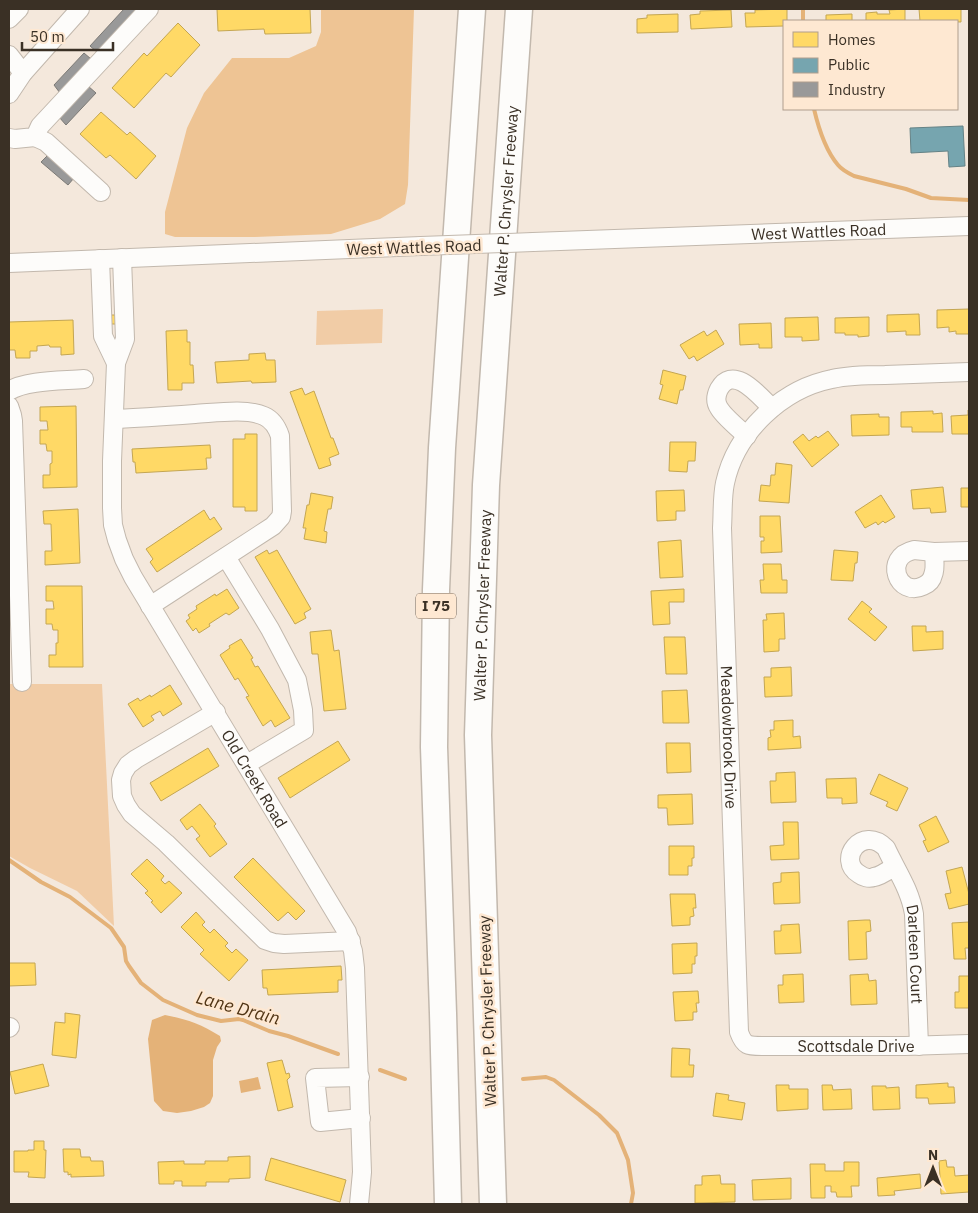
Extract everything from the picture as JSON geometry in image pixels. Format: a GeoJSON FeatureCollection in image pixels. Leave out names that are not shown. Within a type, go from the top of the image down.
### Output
{"type":"FeatureCollection","features":[{"type":"Feature","properties":{"kind":"highway","name":"I 75"},"geometry":{"type":"LineString","coordinates":[[448,1204],[434,747],[436,590],[442,448],[472,9]]}},
{"type":"Feature","properties":{"kind":"highway","name":"Walter P. Chrysler Freeway"},"geometry":{"type":"LineString","coordinates":[[493,1204],[478,735],[486,485],[519,9]]}},
{"type":"Feature","properties":{"kind":"street"},"geometry":{"type":"LineString","coordinates":[[9,19],[19,9]]}},
{"type":"Feature","properties":{"kind":"street"},"geometry":{"type":"LineString","coordinates":[[9,94],[23,73],[80,9]]}},
{"type":"Feature","properties":{"kind":"street"},"geometry":{"type":"LineString","coordinates":[[35,137],[40,126],[149,9]]}},
{"type":"Feature","properties":{"kind":"street"},"geometry":{"type":"LineString","coordinates":[[9,55],[23,73]]}},
{"type":"Feature","properties":{"kind":"street"},"geometry":{"type":"LineString","coordinates":[[9,138],[35,137],[46,142],[101,192]]}},
{"type":"Feature","properties":{"kind":"street","name":"West Wattles Road"},"geometry":{"type":"LineString","coordinates":[[9,263],[969,226]]}},
{"type":"Feature","properties":{"kind":"street","name":"Old Creek Road"},"geometry":{"type":"LineString","coordinates":[[122,258],[125,339],[116,363],[112,461],[113,525],[124,559],[150,606],[348,932],[356,968],[362,1172],[359,1204]]}},
{"type":"Feature","properties":{"kind":"street","name":"Old Creek Road"},"geometry":{"type":"LineString","coordinates":[[100,259],[103,336],[116,363]]}},
{"type":"Feature","properties":{"kind":"street","name":"Meadowbrook Drive"},"geometry":{"type":"LineString","coordinates":[[743,1042],[739,1032],[722,528],[723,495],[726,478],[736,454],[758,422],[772,408],[803,388],[833,378],[969,372]]}},
{"type":"Feature","properties":{"kind":"street"},"geometry":{"type":"LineString","coordinates":[[9,391],[23,385],[84,379]]}},
{"type":"Feature","properties":{"kind":"street"},"geometry":{"type":"LineString","coordinates":[[747,436],[719,409],[716,397],[722,385],[727,381],[734,380],[747,383],[772,408]]}},
{"type":"Feature","properties":{"kind":"street"},"geometry":{"type":"LineString","coordinates":[[9,406],[13,421],[22,682]]}},
{"type":"Feature","properties":{"kind":"street"},"geometry":{"type":"LineString","coordinates":[[114,419],[246,412],[265,416],[278,428],[280,436],[282,511],[280,517],[273,526],[150,606]]}},
{"type":"Feature","properties":{"kind":"street"},"geometry":{"type":"LineString","coordinates":[[934,552],[969,551]]}},
{"type":"Feature","properties":{"kind":"street"},"geometry":{"type":"LineString","coordinates":[[226,557],[270,629],[297,680],[302,710],[304,730],[247,764]]}},
{"type":"Feature","properties":{"kind":"street"},"geometry":{"type":"LineString","coordinates":[[216,712],[128,765],[121,780],[122,796],[126,805],[140,821],[166,843],[265,940],[284,944],[351,941]]}},
{"type":"Feature","properties":{"kind":"street","name":"Darleen Court"},"geometry":{"type":"LineString","coordinates":[[895,866],[910,896],[914,914],[920,1046]]}},
{"type":"Feature","properties":{"kind":"street","name":"Scottsdale Drive"},"geometry":{"type":"LineString","coordinates":[[743,1042],[754,1046],[920,1046],[969,1044]]}},
{"type":"Feature","properties":{"kind":"street"},"geometry":{"type":"LineString","coordinates":[[360,1076],[315,1078],[320,1122],[361,1118]]}},
{"type":"Feature","properties":{"kind":"shaded area"},"geometry":{"type":"Polygon","coordinates":[[[321,9],[414,9],[408,185],[405,204],[380,219],[331,234],[255,237],[175,237],[165,234],[165,212],[187,128],[204,93],[232,58],[289,58],[316,46],[321,32],[321,9]]]}},
{"type":"Feature","properties":{"kind":"shaded area"},"geometry":{"type":"Polygon","coordinates":[[[383,309],[382,343],[316,345],[317,311],[383,309]]]}},
{"type":"Feature","properties":{"kind":"shaded area"},"geometry":{"type":"Polygon","coordinates":[[[9,684],[102,684],[114,926],[77,891],[9,856],[9,684]]]}},
{"type":"Feature","properties":{"kind":"shaded area"},"geometry":{"type":"Polygon","coordinates":[[[165,1015],[180,1018],[206,1028],[220,1036],[221,1041],[213,1060],[213,1096],[210,1103],[204,1107],[177,1113],[163,1111],[154,1101],[148,1039],[152,1020],[165,1015]]]}},
{"type":"Feature","properties":{"kind":"shaded area"},"geometry":{"type":"Polygon","coordinates":[[[258,1077],[261,1089],[241,1093],[239,1081],[258,1077]]]}},
{"type":"Feature","properties":{"kind":"building: Homes"},"geometry":{"type":"Polygon","coordinates":[[[217,9],[310,9],[311,33],[265,34],[264,29],[218,31],[217,9]]]}},
{"type":"Feature","properties":{"kind":"building: Homes"},"geometry":{"type":"Polygon","coordinates":[[[787,9],[787,20],[783,20],[783,26],[746,27],[745,13],[755,13],[755,10],[787,9]]]}},
{"type":"Feature","properties":{"kind":"building: Homes"},"geometry":{"type":"Polygon","coordinates":[[[905,9],[905,20],[866,20],[866,13],[890,14],[889,10],[905,9]]]}},
{"type":"Feature","properties":{"kind":"building: Homes"},"geometry":{"type":"Polygon","coordinates":[[[919,9],[961,9],[961,22],[958,22],[958,20],[920,20],[919,9]]]}},
{"type":"Feature","properties":{"kind":"building: Homes"},"geometry":{"type":"Polygon","coordinates":[[[731,10],[732,27],[691,29],[690,15],[700,14],[700,11],[731,10]]]}},
{"type":"Feature","properties":{"kind":"building: Homes"},"geometry":{"type":"Polygon","coordinates":[[[678,14],[678,32],[637,33],[637,19],[647,18],[647,15],[678,14]]]}},
{"type":"Feature","properties":{"kind":"building: Homes"},"geometry":{"type":"Polygon","coordinates":[[[852,14],[852,20],[826,20],[826,15],[852,14]]]}},
{"type":"Feature","properties":{"kind":"building: Homes"},"geometry":{"type":"Polygon","coordinates":[[[178,23],[200,45],[171,77],[166,73],[134,108],[112,88],[144,53],[147,56],[178,23]]]}},
{"type":"Feature","properties":{"kind":"building: Homes"},"geometry":{"type":"Polygon","coordinates":[[[101,112],[127,135],[130,132],[156,156],[136,179],[110,155],[106,158],[80,134],[101,112]]]}},
{"type":"Feature","properties":{"kind":"building: Homes"},"geometry":{"type":"Polygon","coordinates":[[[969,309],[969,334],[956,334],[956,331],[949,332],[949,327],[937,328],[937,310],[969,309]]]}},
{"type":"Feature","properties":{"kind":"building: Homes"},"geometry":{"type":"Polygon","coordinates":[[[919,314],[920,335],[906,335],[906,331],[887,332],[887,315],[919,314]]]}},
{"type":"Feature","properties":{"kind":"building: Homes"},"geometry":{"type":"Polygon","coordinates":[[[110,315],[117,315],[117,324],[110,324],[110,315]]]}},
{"type":"Feature","properties":{"kind":"building: Homes"},"geometry":{"type":"Polygon","coordinates":[[[818,317],[819,340],[802,341],[802,337],[785,337],[785,318],[818,317]]]}},
{"type":"Feature","properties":{"kind":"building: Homes"},"geometry":{"type":"Polygon","coordinates":[[[869,317],[869,336],[858,337],[858,335],[835,333],[835,318],[869,317]]]}},
{"type":"Feature","properties":{"kind":"building: Homes"},"geometry":{"type":"Polygon","coordinates":[[[73,320],[74,354],[61,355],[61,347],[50,347],[49,345],[37,346],[37,351],[30,351],[30,358],[16,358],[15,350],[9,350],[9,322],[73,320]]]}},
{"type":"Feature","properties":{"kind":"building: Homes"},"geometry":{"type":"Polygon","coordinates":[[[771,323],[772,348],[759,348],[759,344],[740,345],[739,324],[771,323]]]}},
{"type":"Feature","properties":{"kind":"building: Homes"},"geometry":{"type":"Polygon","coordinates":[[[187,330],[187,342],[190,342],[190,365],[193,365],[194,383],[182,383],[182,390],[168,390],[166,331],[187,330]]]}},
{"type":"Feature","properties":{"kind":"building: Homes"},"geometry":{"type":"Polygon","coordinates":[[[716,330],[724,344],[697,361],[694,356],[689,359],[680,345],[704,331],[707,336],[716,330]]]}},
{"type":"Feature","properties":{"kind":"building: Homes"},"geometry":{"type":"Polygon","coordinates":[[[265,353],[266,360],[275,360],[276,382],[217,383],[215,362],[249,360],[249,354],[265,353]]]}},
{"type":"Feature","properties":{"kind":"building: Homes"},"geometry":{"type":"Polygon","coordinates":[[[663,370],[686,376],[677,404],[659,399],[663,385],[660,384],[663,370]]]}},
{"type":"Feature","properties":{"kind":"building: Homes"},"geometry":{"type":"Polygon","coordinates":[[[302,388],[305,395],[314,391],[331,438],[333,438],[339,454],[329,458],[331,465],[319,469],[290,392],[302,388]]]}},
{"type":"Feature","properties":{"kind":"building: Homes"},"geometry":{"type":"Polygon","coordinates":[[[76,406],[77,487],[43,488],[43,475],[50,475],[52,451],[47,451],[46,444],[40,444],[40,430],[48,430],[47,421],[40,421],[40,407],[76,406]]]}},
{"type":"Feature","properties":{"kind":"building: Homes"},"geometry":{"type":"Polygon","coordinates":[[[968,410],[969,434],[952,434],[951,416],[968,415],[968,410]]]}},
{"type":"Feature","properties":{"kind":"building: Homes"},"geometry":{"type":"Polygon","coordinates":[[[933,411],[933,414],[942,413],[943,432],[912,432],[912,427],[901,427],[901,412],[933,411]]]}},
{"type":"Feature","properties":{"kind":"building: Homes"},"geometry":{"type":"Polygon","coordinates":[[[879,414],[879,417],[889,417],[889,435],[852,436],[851,415],[879,414]]]}},
{"type":"Feature","properties":{"kind":"building: Homes"},"geometry":{"type":"Polygon","coordinates":[[[828,431],[839,445],[812,467],[793,442],[803,434],[809,441],[816,436],[818,438],[828,431]]]}},
{"type":"Feature","properties":{"kind":"building: Homes"},"geometry":{"type":"Polygon","coordinates":[[[245,434],[257,434],[257,511],[245,511],[245,507],[233,507],[233,439],[245,439],[245,434]]]}},
{"type":"Feature","properties":{"kind":"building: Homes"},"geometry":{"type":"Polygon","coordinates":[[[670,442],[696,442],[695,461],[688,461],[687,472],[669,471],[670,442]]]}},
{"type":"Feature","properties":{"kind":"building: Homes"},"geometry":{"type":"Polygon","coordinates":[[[210,445],[211,458],[206,458],[207,469],[136,473],[132,449],[210,445]]]}},
{"type":"Feature","properties":{"kind":"building: Homes"},"geometry":{"type":"Polygon","coordinates":[[[776,463],[792,465],[789,503],[759,501],[761,485],[770,486],[771,475],[775,475],[776,463]]]}},
{"type":"Feature","properties":{"kind":"building: Homes"},"geometry":{"type":"Polygon","coordinates":[[[943,487],[946,512],[931,513],[930,508],[913,509],[911,490],[943,487]]]}},
{"type":"Feature","properties":{"kind":"building: Homes"},"geometry":{"type":"Polygon","coordinates":[[[961,488],[969,488],[969,507],[961,507],[961,488]]]}},
{"type":"Feature","properties":{"kind":"building: Homes"},"geometry":{"type":"Polygon","coordinates":[[[684,490],[685,511],[676,511],[676,520],[657,521],[656,491],[684,490]]]}},
{"type":"Feature","properties":{"kind":"building: Homes"},"geometry":{"type":"Polygon","coordinates":[[[311,493],[333,497],[331,509],[328,509],[324,531],[327,532],[326,543],[304,539],[306,528],[303,528],[311,493]]]}},
{"type":"Feature","properties":{"kind":"building: Homes"},"geometry":{"type":"Polygon","coordinates":[[[881,495],[895,517],[885,523],[883,521],[878,525],[876,522],[865,528],[855,512],[881,495]]]}},
{"type":"Feature","properties":{"kind":"building: Homes"},"geometry":{"type":"Polygon","coordinates":[[[78,509],[80,563],[45,565],[45,551],[52,551],[51,524],[44,524],[43,511],[78,509]]]}},
{"type":"Feature","properties":{"kind":"building: Homes"},"geometry":{"type":"Polygon","coordinates":[[[204,510],[210,520],[214,517],[222,529],[157,572],[150,562],[153,559],[146,549],[204,510]]]}},
{"type":"Feature","properties":{"kind":"building: Homes"},"geometry":{"type":"Polygon","coordinates":[[[760,516],[780,516],[782,552],[761,553],[761,541],[764,541],[764,537],[760,537],[760,516]]]}},
{"type":"Feature","properties":{"kind":"building: Homes"},"geometry":{"type":"Polygon","coordinates":[[[681,540],[683,577],[660,578],[658,542],[681,540]]]}},
{"type":"Feature","properties":{"kind":"building: Homes"},"geometry":{"type":"Polygon","coordinates":[[[267,550],[269,554],[277,550],[311,609],[304,613],[306,618],[295,624],[255,557],[267,550]]]}},
{"type":"Feature","properties":{"kind":"building: Homes"},"geometry":{"type":"Polygon","coordinates":[[[834,550],[858,552],[853,581],[831,580],[834,550]]]}},
{"type":"Feature","properties":{"kind":"building: Homes"},"geometry":{"type":"Polygon","coordinates":[[[763,564],[781,564],[782,580],[787,580],[787,593],[761,593],[760,580],[764,580],[763,564]]]}},
{"type":"Feature","properties":{"kind":"building: Homes"},"geometry":{"type":"Polygon","coordinates":[[[46,586],[82,586],[83,667],[49,667],[49,655],[56,655],[58,630],[53,630],[52,624],[46,624],[46,609],[54,609],[53,601],[46,601],[46,586]]]}},
{"type":"Feature","properties":{"kind":"building: Homes"},"geometry":{"type":"Polygon","coordinates":[[[227,589],[239,608],[229,615],[226,613],[199,633],[196,628],[193,631],[186,621],[190,618],[188,615],[197,609],[196,606],[227,589]]]}},
{"type":"Feature","properties":{"kind":"building: Homes"},"geometry":{"type":"Polygon","coordinates":[[[684,589],[684,602],[669,602],[670,624],[653,625],[651,591],[684,589]]]}},
{"type":"Feature","properties":{"kind":"building: Homes"},"geometry":{"type":"Polygon","coordinates":[[[862,601],[872,609],[869,612],[887,627],[875,641],[848,619],[862,601]]]}},
{"type":"Feature","properties":{"kind":"building: Homes"},"geometry":{"type":"Polygon","coordinates":[[[784,613],[785,639],[779,639],[779,651],[764,652],[763,620],[767,620],[766,614],[784,613]]]}},
{"type":"Feature","properties":{"kind":"building: Homes"},"geometry":{"type":"Polygon","coordinates":[[[912,626],[926,626],[926,632],[943,631],[943,649],[913,651],[912,626]]]}},
{"type":"Feature","properties":{"kind":"building: Homes"},"geometry":{"type":"Polygon","coordinates":[[[331,630],[334,651],[339,650],[346,709],[324,711],[318,654],[312,654],[310,632],[331,630]]]}},
{"type":"Feature","properties":{"kind":"building: Homes"},"geometry":{"type":"Polygon","coordinates":[[[664,637],[685,637],[687,674],[666,674],[664,637]]]}},
{"type":"Feature","properties":{"kind":"building: Homes"},"geometry":{"type":"Polygon","coordinates":[[[241,639],[253,658],[251,659],[255,667],[258,666],[290,718],[275,727],[271,720],[263,726],[246,697],[249,696],[238,678],[235,680],[220,655],[230,648],[229,646],[241,639]]]}},
{"type":"Feature","properties":{"kind":"building: Homes"},"geometry":{"type":"Polygon","coordinates":[[[791,667],[792,696],[765,697],[764,677],[771,677],[771,668],[791,667]]]}},
{"type":"Feature","properties":{"kind":"building: Homes"},"geometry":{"type":"Polygon","coordinates":[[[170,685],[182,704],[163,716],[160,711],[151,716],[154,720],[143,727],[128,704],[138,698],[140,701],[150,695],[151,697],[170,685]]]}},
{"type":"Feature","properties":{"kind":"building: Homes"},"geometry":{"type":"Polygon","coordinates":[[[687,690],[689,723],[663,723],[662,691],[687,690]]]}},
{"type":"Feature","properties":{"kind":"building: Homes"},"geometry":{"type":"Polygon","coordinates":[[[793,720],[793,737],[800,736],[801,748],[768,750],[768,738],[771,737],[770,730],[774,730],[774,721],[793,720]]]}},
{"type":"Feature","properties":{"kind":"building: Homes"},"geometry":{"type":"Polygon","coordinates":[[[338,741],[350,760],[290,798],[278,778],[338,741]]]}},
{"type":"Feature","properties":{"kind":"building: Homes"},"geometry":{"type":"Polygon","coordinates":[[[666,743],[690,743],[691,772],[667,773],[666,743]]]}},
{"type":"Feature","properties":{"kind":"building: Homes"},"geometry":{"type":"Polygon","coordinates":[[[208,748],[219,766],[161,801],[150,783],[208,748]]]}},
{"type":"Feature","properties":{"kind":"building: Homes"},"geometry":{"type":"Polygon","coordinates":[[[795,772],[796,802],[771,803],[770,781],[776,781],[776,773],[795,772]]]}},
{"type":"Feature","properties":{"kind":"building: Homes"},"geometry":{"type":"Polygon","coordinates":[[[879,774],[908,788],[897,811],[886,806],[888,802],[870,794],[879,774]]]}},
{"type":"Feature","properties":{"kind":"building: Homes"},"geometry":{"type":"Polygon","coordinates":[[[856,778],[857,803],[842,804],[842,798],[827,798],[826,779],[856,778]]]}},
{"type":"Feature","properties":{"kind":"building: Homes"},"geometry":{"type":"Polygon","coordinates":[[[692,794],[693,824],[668,825],[667,808],[658,808],[658,795],[692,794]]]}},
{"type":"Feature","properties":{"kind":"building: Homes"},"geometry":{"type":"Polygon","coordinates":[[[200,804],[216,824],[214,826],[227,844],[210,857],[196,839],[200,836],[192,826],[187,830],[180,820],[200,804]]]}},
{"type":"Feature","properties":{"kind":"building: Homes"},"geometry":{"type":"Polygon","coordinates":[[[936,816],[949,842],[928,852],[923,841],[926,840],[919,825],[936,816]]]}},
{"type":"Feature","properties":{"kind":"building: Homes"},"geometry":{"type":"Polygon","coordinates":[[[783,822],[798,822],[799,859],[771,860],[770,846],[784,845],[783,822]]]}},
{"type":"Feature","properties":{"kind":"building: Homes"},"geometry":{"type":"Polygon","coordinates":[[[669,846],[694,846],[694,858],[692,858],[692,866],[688,866],[688,875],[669,875],[669,846]]]}},
{"type":"Feature","properties":{"kind":"building: Homes"},"geometry":{"type":"Polygon","coordinates":[[[253,858],[305,911],[296,920],[288,912],[278,921],[234,877],[253,858]]]}},
{"type":"Feature","properties":{"kind":"building: Homes"},"geometry":{"type":"Polygon","coordinates":[[[147,859],[164,876],[161,880],[165,884],[169,881],[182,893],[161,913],[145,893],[148,891],[131,874],[147,859]]]}},
{"type":"Feature","properties":{"kind":"building: Homes"},"geometry":{"type":"Polygon","coordinates":[[[962,867],[969,894],[969,904],[949,909],[945,894],[951,893],[946,871],[962,867]]]}},
{"type":"Feature","properties":{"kind":"building: Homes"},"geometry":{"type":"Polygon","coordinates":[[[799,872],[800,903],[774,904],[773,883],[781,882],[781,873],[799,872]]]}},
{"type":"Feature","properties":{"kind":"building: Homes"},"geometry":{"type":"Polygon","coordinates":[[[670,894],[695,894],[696,908],[693,908],[694,916],[690,917],[690,925],[672,926],[670,894]]]}},
{"type":"Feature","properties":{"kind":"building: Homes"},"geometry":{"type":"Polygon","coordinates":[[[196,912],[205,922],[202,925],[210,933],[214,929],[228,943],[225,946],[232,953],[236,949],[248,960],[229,981],[200,954],[204,950],[181,927],[196,912]]]}},
{"type":"Feature","properties":{"kind":"building: Homes"},"geometry":{"type":"Polygon","coordinates":[[[870,920],[871,931],[866,932],[867,959],[849,960],[848,921],[870,920]]]}},
{"type":"Feature","properties":{"kind":"building: Homes"},"geometry":{"type":"Polygon","coordinates":[[[969,922],[969,948],[965,948],[966,959],[954,959],[952,923],[969,922]]]}},
{"type":"Feature","properties":{"kind":"building: Homes"},"geometry":{"type":"Polygon","coordinates":[[[799,924],[801,953],[775,954],[774,931],[781,931],[781,925],[799,924]]]}},
{"type":"Feature","properties":{"kind":"building: Homes"},"geometry":{"type":"Polygon","coordinates":[[[697,943],[697,956],[695,956],[695,964],[692,964],[692,973],[673,974],[672,944],[697,943]]]}},
{"type":"Feature","properties":{"kind":"building: Homes"},"geometry":{"type":"Polygon","coordinates":[[[9,963],[35,963],[36,985],[9,986],[9,963]]]}},
{"type":"Feature","properties":{"kind":"building: Homes"},"geometry":{"type":"Polygon","coordinates":[[[341,966],[342,980],[338,980],[338,992],[268,995],[267,988],[263,988],[262,970],[341,966]]]}},
{"type":"Feature","properties":{"kind":"building: Homes"},"geometry":{"type":"Polygon","coordinates":[[[803,974],[804,1002],[779,1003],[778,985],[783,985],[783,975],[803,974]]]}},
{"type":"Feature","properties":{"kind":"building: Homes"},"geometry":{"type":"Polygon","coordinates":[[[868,974],[869,981],[876,980],[877,1004],[851,1005],[850,975],[868,974]]]}},
{"type":"Feature","properties":{"kind":"building: Homes"},"geometry":{"type":"Polygon","coordinates":[[[959,976],[969,976],[969,1008],[955,1008],[955,992],[959,992],[959,976]]]}},
{"type":"Feature","properties":{"kind":"building: Homes"},"geometry":{"type":"Polygon","coordinates":[[[698,991],[699,1003],[696,1003],[697,1012],[693,1012],[693,1020],[675,1021],[673,992],[698,991]]]}},
{"type":"Feature","properties":{"kind":"building: Homes"},"geometry":{"type":"Polygon","coordinates":[[[65,1013],[80,1015],[76,1058],[52,1055],[55,1022],[65,1023],[65,1013]]]}},
{"type":"Feature","properties":{"kind":"building: Homes"},"geometry":{"type":"Polygon","coordinates":[[[672,1048],[690,1049],[689,1065],[694,1065],[693,1077],[671,1077],[672,1048]]]}},
{"type":"Feature","properties":{"kind":"building: Homes"},"geometry":{"type":"Polygon","coordinates":[[[282,1060],[286,1074],[289,1073],[290,1077],[287,1080],[293,1107],[278,1111],[267,1063],[282,1060]]]}},
{"type":"Feature","properties":{"kind":"building: Homes"},"geometry":{"type":"Polygon","coordinates":[[[43,1064],[49,1086],[15,1094],[10,1072],[43,1064]]]}},
{"type":"Feature","properties":{"kind":"building: Homes"},"geometry":{"type":"Polygon","coordinates":[[[948,1083],[948,1087],[954,1087],[955,1103],[929,1104],[928,1098],[916,1098],[916,1085],[948,1083]]]}},
{"type":"Feature","properties":{"kind":"building: Homes"},"geometry":{"type":"Polygon","coordinates":[[[776,1085],[789,1085],[789,1089],[808,1089],[808,1109],[777,1111],[776,1085]]]}},
{"type":"Feature","properties":{"kind":"building: Homes"},"geometry":{"type":"Polygon","coordinates":[[[822,1085],[832,1085],[833,1090],[851,1089],[852,1109],[823,1110],[822,1085]]]}},
{"type":"Feature","properties":{"kind":"building: Homes"},"geometry":{"type":"Polygon","coordinates":[[[872,1086],[899,1087],[900,1109],[873,1110],[872,1086]]]}},
{"type":"Feature","properties":{"kind":"building: Homes"},"geometry":{"type":"Polygon","coordinates":[[[716,1093],[729,1095],[728,1100],[745,1103],[742,1120],[713,1116],[716,1093]]]}},
{"type":"Feature","properties":{"kind":"building: Homes"},"geometry":{"type":"Polygon","coordinates":[[[34,1141],[44,1141],[44,1150],[46,1150],[45,1178],[28,1177],[29,1172],[14,1172],[14,1151],[34,1150],[34,1141]]]}},
{"type":"Feature","properties":{"kind":"building: Homes"},"geometry":{"type":"Polygon","coordinates":[[[63,1149],[80,1149],[81,1157],[90,1157],[91,1161],[103,1161],[104,1176],[71,1177],[71,1174],[68,1175],[68,1172],[64,1172],[63,1149]]]}},
{"type":"Feature","properties":{"kind":"building: Homes"},"geometry":{"type":"Polygon","coordinates":[[[250,1156],[250,1178],[229,1179],[229,1182],[206,1182],[206,1186],[182,1186],[182,1181],[174,1181],[174,1184],[159,1184],[158,1162],[184,1161],[184,1164],[205,1164],[205,1161],[228,1161],[228,1157],[250,1156]]]}},
{"type":"Feature","properties":{"kind":"building: Homes"},"geometry":{"type":"Polygon","coordinates":[[[271,1158],[346,1180],[340,1202],[265,1180],[271,1158]]]}},
{"type":"Feature","properties":{"kind":"building: Homes"},"geometry":{"type":"Polygon","coordinates":[[[946,1160],[947,1167],[954,1167],[955,1176],[969,1175],[969,1192],[941,1194],[939,1161],[946,1160]]]}},
{"type":"Feature","properties":{"kind":"building: Homes"},"geometry":{"type":"Polygon","coordinates":[[[844,1162],[859,1162],[859,1186],[851,1186],[852,1197],[837,1197],[836,1192],[831,1192],[831,1186],[825,1186],[825,1198],[811,1198],[810,1164],[825,1164],[825,1171],[844,1171],[844,1162]]]}},
{"type":"Feature","properties":{"kind":"building: Homes"},"geometry":{"type":"Polygon","coordinates":[[[920,1174],[921,1188],[894,1191],[895,1195],[878,1196],[877,1178],[920,1174]]]}},
{"type":"Feature","properties":{"kind":"building: Homes"},"geometry":{"type":"Polygon","coordinates":[[[720,1175],[721,1184],[735,1184],[735,1202],[695,1203],[695,1185],[702,1185],[702,1176],[720,1175]]]}},
{"type":"Feature","properties":{"kind":"building: Homes"},"geometry":{"type":"Polygon","coordinates":[[[791,1178],[791,1199],[753,1200],[752,1180],[791,1178]]]}},
{"type":"Feature","properties":{"kind":"building: Public"},"geometry":{"type":"Polygon","coordinates":[[[963,126],[965,166],[949,167],[948,151],[911,153],[910,128],[963,126]]]}},
{"type":"Feature","properties":{"kind":"building: Industry"},"geometry":{"type":"Polygon","coordinates":[[[124,9],[134,9],[136,11],[97,52],[90,46],[124,9]]]}},
{"type":"Feature","properties":{"kind":"building: Industry"},"geometry":{"type":"Polygon","coordinates":[[[84,53],[91,59],[60,93],[54,85],[84,53]]]}},
{"type":"Feature","properties":{"kind":"building: Industry"},"geometry":{"type":"Polygon","coordinates":[[[88,86],[96,93],[66,125],[59,117],[88,86]]]}},
{"type":"Feature","properties":{"kind":"building: Industry"},"geometry":{"type":"Polygon","coordinates":[[[48,155],[74,178],[68,185],[41,162],[48,155]]]}},
{"type":"Feature","properties":{"kind":"waterway"},"geometry":{"type":"LineString","coordinates":[[803,9],[803,20]]}},
{"type":"Feature","properties":{"kind":"waterway"},"geometry":{"type":"LineString","coordinates":[[814,110],[826,146],[838,165],[847,173],[931,198],[969,200]]}},
{"type":"Feature","properties":{"kind":"waterway","name":"Lane Drain"},"geometry":{"type":"LineString","coordinates":[[9,860],[41,882],[70,897],[111,928],[124,947],[126,961],[141,983],[163,1000],[197,1015],[221,1021],[243,1020],[269,1031],[338,1054]]}},
{"type":"Feature","properties":{"kind":"waterway","name":"Lane Drain"},"geometry":{"type":"LineString","coordinates":[[380,1070],[405,1079]]}},
{"type":"Feature","properties":{"kind":"waterway","name":"Lane Drain"},"geometry":{"type":"LineString","coordinates":[[523,1079],[546,1077],[554,1080],[599,1115],[617,1133],[628,1160],[633,1193],[631,1204]]}}]}
